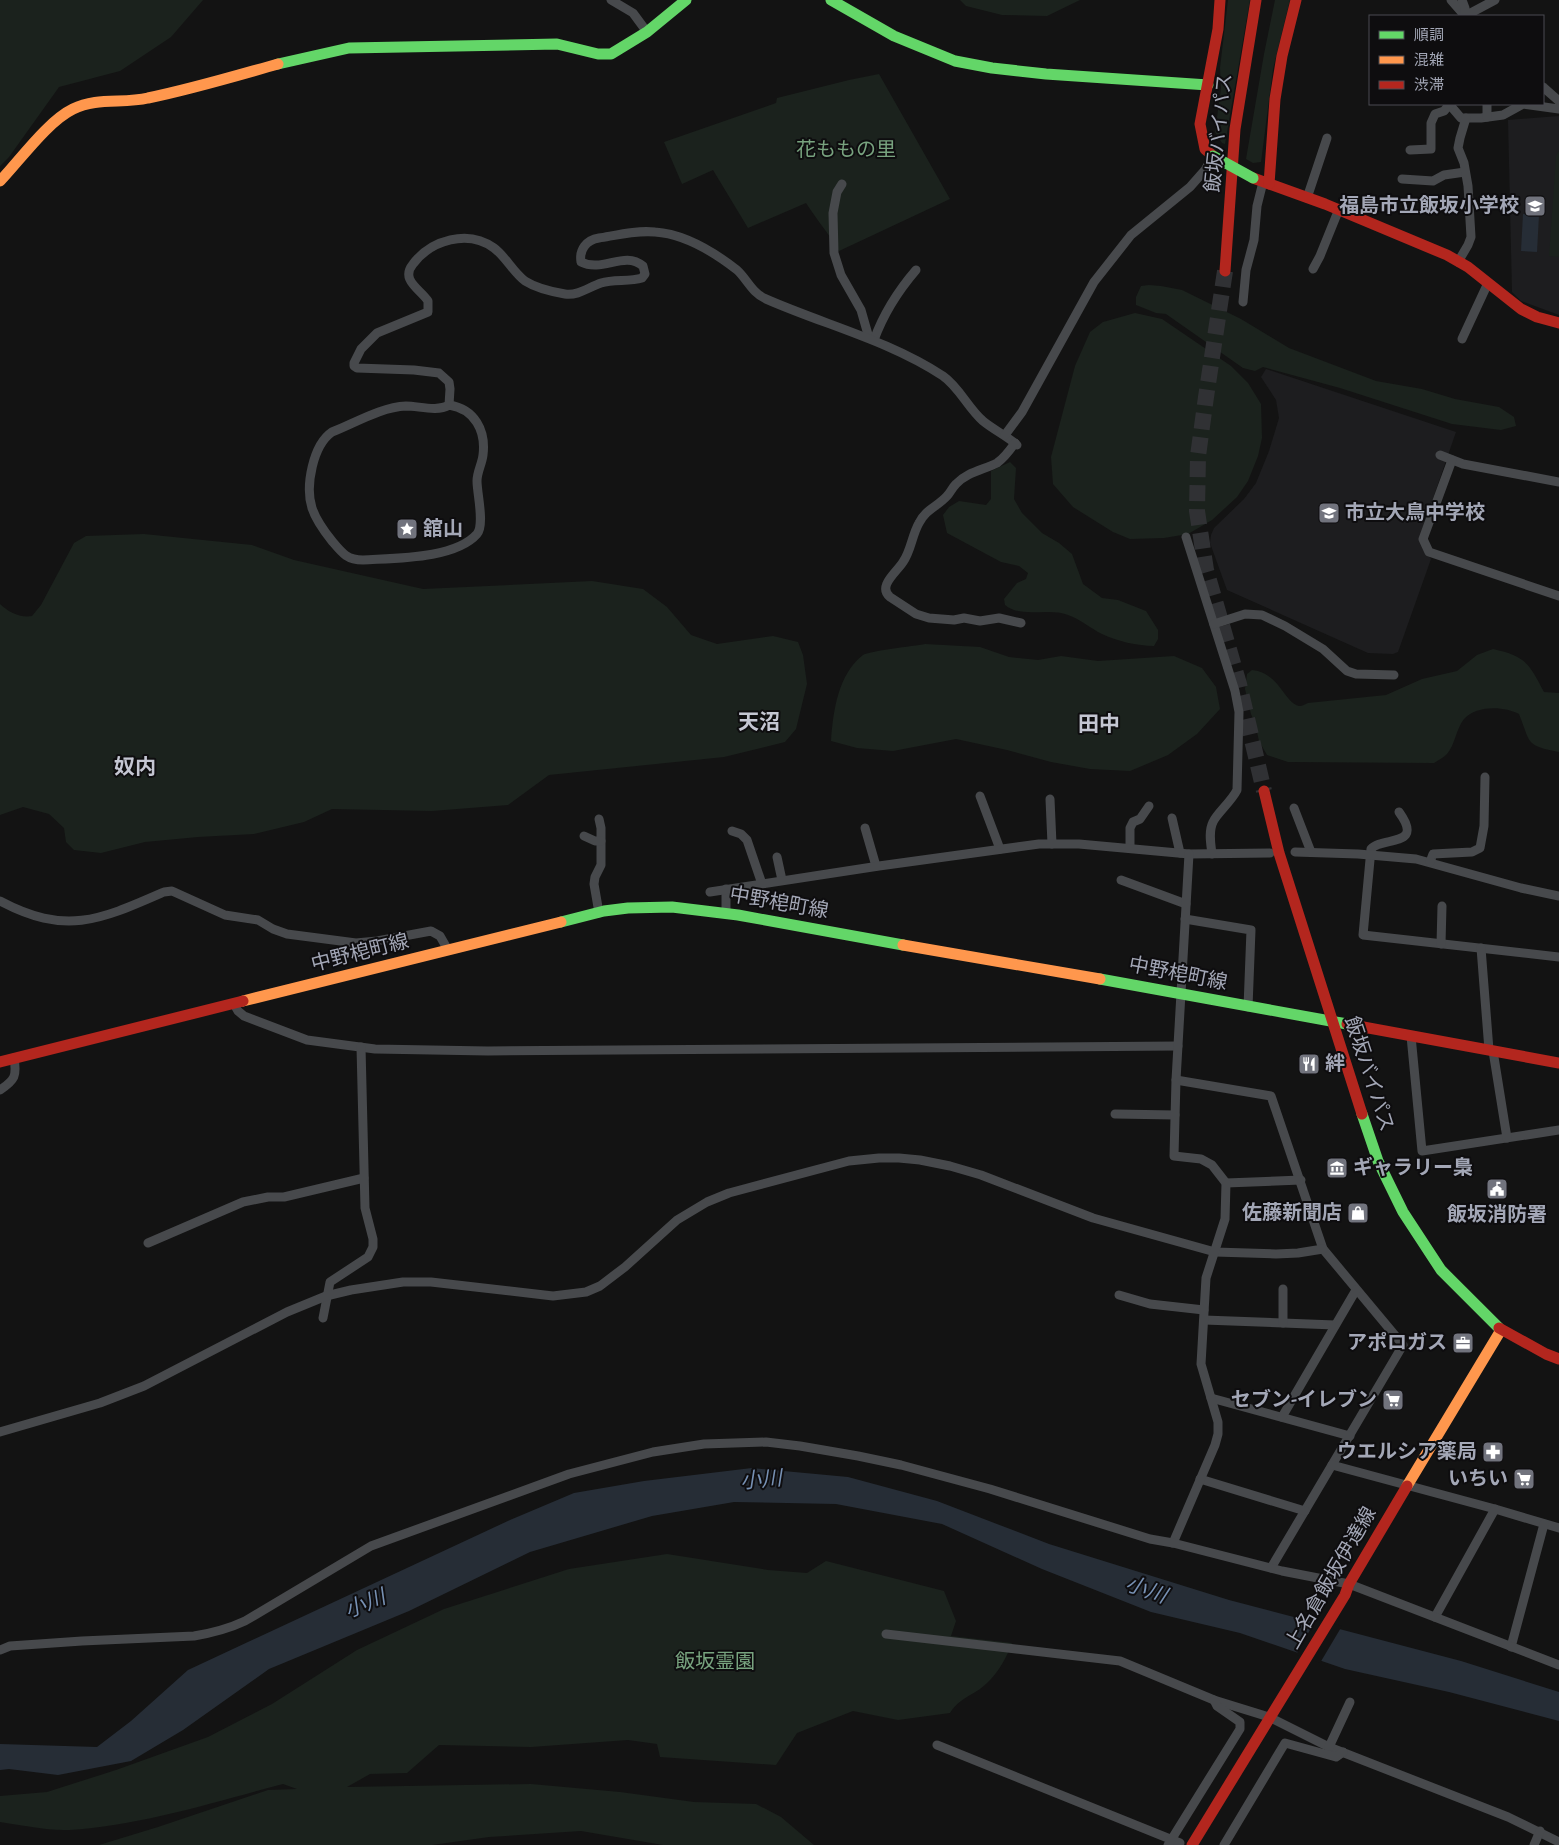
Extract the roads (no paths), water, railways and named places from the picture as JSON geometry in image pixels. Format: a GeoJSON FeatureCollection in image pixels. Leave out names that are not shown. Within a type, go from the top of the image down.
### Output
{"type":"FeatureCollection","features":[{"type":"Feature","properties":{"kind":"main road"},"geometry":{"type":"LineString","coordinates":[[0,181],[52,124],[72,109],[85,104],[102,101],[146,99],[310,56],[349,48],[557,44],[598,54],[611,54],[647,32],[686,0]]}},
{"type":"Feature","properties":{"kind":"main road"},"geometry":{"type":"LineString","coordinates":[[831,0],[894,36],[955,61],[992,68],[1046,74],[1208,85]]}},
{"type":"Feature","properties":{"kind":"main road"},"geometry":{"type":"LineString","coordinates":[[1220,0],[1218,29],[1200,124],[1205,149],[1213,156],[1262,181],[1339,209],[1420,243],[1458,262],[1521,309],[1537,318],[1559,323]]}},
{"type":"Feature","properties":{"kind":"main road","name":"飯坂バイパス"},"geometry":{"type":"LineString","coordinates":[[1225,271],[1235,129],[1256,0]]}},
{"type":"Feature","properties":{"kind":"main road"},"geometry":{"type":"LineString","coordinates":[[1262,181],[1282,56],[1296,0]]}},
{"type":"Feature","properties":{"kind":"main road","name":"飯坂バイパス"},"geometry":{"type":"LineString","coordinates":[[1264,791],[1279,854],[1360,1112],[1378,1161],[1403,1212],[1441,1270],[1501,1330],[1559,1359]]}},
{"type":"Feature","properties":{"kind":"main road","name":"中野梍町線"},"geometry":{"type":"LineString","coordinates":[[0,1062],[600,913],[656,906],[683,907],[726,913],[1068,972],[1248,1007],[1559,1063]]}},
{"type":"Feature","properties":{"kind":"main road","name":"上名倉飯坂伊達線"},"geometry":{"type":"LineString","coordinates":[[1192,1845],[1347,1590],[1501,1330]]}},
{"type":"Feature","properties":{"kind":"street"},"geometry":{"type":"LineString","coordinates":[[611,0],[633,13],[647,32]]}},
{"type":"Feature","properties":{"kind":"street"},"geometry":{"type":"LineString","coordinates":[[1451,0],[1463,15]]}},
{"type":"Feature","properties":{"kind":"street"},"geometry":{"type":"LineString","coordinates":[[1462,0],[1465,8],[1464,15]]}},
{"type":"Feature","properties":{"kind":"street"},"geometry":{"type":"LineString","coordinates":[[1466,15],[1495,0]]}},
{"type":"Feature","properties":{"kind":"street"},"geometry":{"type":"LineString","coordinates":[[1481,7],[1486,15]]}},
{"type":"Feature","properties":{"kind":"street"},"geometry":{"type":"LineString","coordinates":[[1544,88],[1559,101]]}},
{"type":"Feature","properties":{"kind":"street"},"geometry":{"type":"LineString","coordinates":[[1410,150],[1431,149],[1431,123],[1435,114],[1444,111],[1449,105]]}},
{"type":"Feature","properties":{"kind":"street"},"geometry":{"type":"LineString","coordinates":[[1451,105],[1461,118],[1466,118],[1503,115],[1521,105]]}},
{"type":"Feature","properties":{"kind":"street"},"geometry":{"type":"LineString","coordinates":[[1487,105],[1487,117]]}},
{"type":"Feature","properties":{"kind":"street"},"geometry":{"type":"LineString","coordinates":[[1529,105],[1559,110]]}},
{"type":"Feature","properties":{"kind":"street"},"geometry":{"type":"LineString","coordinates":[[1458,262],[1468,246],[1470,237],[1468,186],[1458,148],[1466,118]]}},
{"type":"Feature","properties":{"kind":"street"},"geometry":{"type":"LineString","coordinates":[[1307,198],[1327,138]]}},
{"type":"Feature","properties":{"kind":"street"},"geometry":{"type":"LineString","coordinates":[[1006,435],[1022,412],[1094,282],[1132,235],[1190,187],[1205,170],[1213,156]]}},
{"type":"Feature","properties":{"kind":"street"},"geometry":{"type":"LineString","coordinates":[[1402,179],[1433,181],[1444,175],[1465,172]]}},
{"type":"Feature","properties":{"kind":"street"},"geometry":{"type":"LineString","coordinates":[[1243,302],[1246,270],[1254,240],[1257,206],[1262,181]]}},
{"type":"Feature","properties":{"kind":"street"},"geometry":{"type":"LineString","coordinates":[[842,184],[837,192],[833,213],[834,253],[841,275],[861,310],[871,339]]}},
{"type":"Feature","properties":{"kind":"street"},"geometry":{"type":"LineString","coordinates":[[1313,269],[1339,209]]}},
{"type":"Feature","properties":{"kind":"street"},"geometry":{"type":"LineString","coordinates":[[449,405],[449,382],[440,373],[357,368],[354,366],[361,349],[377,333],[428,312],[428,301],[410,283],[409,271],[411,266],[429,248],[453,239],[467,238],[486,244],[500,254],[518,275],[527,282],[573,295],[600,283],[642,278],[645,274],[643,266],[630,259],[599,266],[589,266],[581,262],[582,249],[586,243],[595,238],[656,232],[698,244],[739,272],[746,282],[763,298],[890,347],[944,377],[983,421],[1006,435],[1016,444],[1002,460],[973,471],[959,481],[946,498],[931,507],[915,530],[905,560],[889,580],[886,588],[890,598],[922,617],[948,620],[964,618],[980,621],[999,618],[1021,623]]}},
{"type":"Feature","properties":{"kind":"street"},"geometry":{"type":"LineString","coordinates":[[871,339],[904,284],[916,270]]}},
{"type":"Feature","properties":{"kind":"street"},"geometry":{"type":"LineString","coordinates":[[1462,340],[1488,283]]}},
{"type":"Feature","properties":{"kind":"street"},"geometry":{"type":"LineString","coordinates":[[449,405],[459,406],[476,419],[482,434],[483,456],[477,478],[481,525],[477,533],[465,542],[448,550],[434,553],[363,560],[354,560],[344,556],[321,526],[311,504],[310,478],[314,461],[325,437],[332,432],[397,407],[435,408],[449,405]]}},
{"type":"Feature","properties":{"kind":"street"},"geometry":{"type":"LineString","coordinates":[[1440,455],[1471,466],[1559,482]]}},
{"type":"Feature","properties":{"kind":"street"},"geometry":{"type":"LineString","coordinates":[[1452,460],[1423,539],[1429,552],[1559,596]]}},
{"type":"Feature","properties":{"kind":"street"},"geometry":{"type":"LineString","coordinates":[[1186,537],[1235,691],[1239,712],[1237,790],[1213,822],[1210,834],[1212,854]]}},
{"type":"Feature","properties":{"kind":"street"},"geometry":{"type":"LineString","coordinates":[[1214,624],[1245,614],[1262,615],[1285,626],[1323,650],[1347,671],[1356,674],[1394,675]]}},
{"type":"Feature","properties":{"kind":"street"},"geometry":{"type":"LineString","coordinates":[[1430,862],[1433,854],[1472,852],[1480,848],[1484,826],[1485,777]]}},
{"type":"Feature","properties":{"kind":"street"},"geometry":{"type":"LineString","coordinates":[[980,796],[984,802],[1000,849]]}},
{"type":"Feature","properties":{"kind":"street"},"geometry":{"type":"LineString","coordinates":[[1050,799],[1052,844]]}},
{"type":"Feature","properties":{"kind":"street"},"geometry":{"type":"LineString","coordinates":[[1130,848],[1130,828],[1133,822],[1140,819],[1149,806]]}},
{"type":"Feature","properties":{"kind":"street"},"geometry":{"type":"LineString","coordinates":[[1294,808],[1312,852]]}},
{"type":"Feature","properties":{"kind":"street"},"geometry":{"type":"LineString","coordinates":[[1399,812],[1404,819],[1406,834],[1402,838],[1373,846],[1370,855],[1363,935],[1559,957]]}},
{"type":"Feature","properties":{"kind":"street"},"geometry":{"type":"LineString","coordinates":[[1172,818],[1185,854],[1186,904],[1176,1080],[1174,1156],[1201,1159],[1212,1166],[1226,1183],[1225,1219],[1206,1278],[1201,1364],[1218,1422],[1218,1434],[1173,1543]]}},
{"type":"Feature","properties":{"kind":"street"},"geometry":{"type":"LineString","coordinates":[[599,819],[602,828],[600,865],[594,884],[600,913]]}},
{"type":"Feature","properties":{"kind":"street"},"geometry":{"type":"LineString","coordinates":[[865,828],[876,866]]}},
{"type":"Feature","properties":{"kind":"street"},"geometry":{"type":"LineString","coordinates":[[732,832],[741,834],[747,840],[762,884]]}},
{"type":"Feature","properties":{"kind":"street"},"geometry":{"type":"LineString","coordinates":[[584,836],[595,841],[601,841]]}},
{"type":"Feature","properties":{"kind":"street"},"geometry":{"type":"LineString","coordinates":[[710,892],[876,866],[1040,844],[1079,844],[1185,854],[1270,854]]}},
{"type":"Feature","properties":{"kind":"street"},"geometry":{"type":"LineString","coordinates":[[1295,852],[1408,858],[1430,862],[1521,888],[1559,896]]}},
{"type":"Feature","properties":{"kind":"street"},"geometry":{"type":"LineString","coordinates":[[777,857],[782,880]]}},
{"type":"Feature","properties":{"kind":"street"},"geometry":{"type":"LineString","coordinates":[[1121,880],[1186,904]]}},
{"type":"Feature","properties":{"kind":"street"},"geometry":{"type":"LineString","coordinates":[[726,889],[726,913]]}},
{"type":"Feature","properties":{"kind":"street"},"geometry":{"type":"LineString","coordinates":[[0,901],[41,919],[84,921],[108,915],[164,892],[172,891],[225,915],[258,920],[272,929],[287,934],[356,943],[431,931],[440,936],[448,950]]}},
{"type":"Feature","properties":{"kind":"street"},"geometry":{"type":"LineString","coordinates":[[1441,944],[1442,906]]}},
{"type":"Feature","properties":{"kind":"street"},"geometry":{"type":"LineString","coordinates":[[1185,919],[1251,930],[1248,1007]]}},
{"type":"Feature","properties":{"kind":"street"},"geometry":{"type":"LineString","coordinates":[[1482,948],[1491,1051],[1507,1138]]}},
{"type":"Feature","properties":{"kind":"street"},"geometry":{"type":"LineString","coordinates":[[234,1004],[244,1016],[307,1040],[390,1049],[488,1051],[1178,1046]]}},
{"type":"Feature","properties":{"kind":"street"},"geometry":{"type":"LineString","coordinates":[[1411,1036],[1422,1151],[1559,1130]]}},
{"type":"Feature","properties":{"kind":"street"},"geometry":{"type":"LineString","coordinates":[[323,1318],[330,1282],[368,1257],[372,1252],[374,1239],[365,1208],[361,1047]]}},
{"type":"Feature","properties":{"kind":"street"},"geometry":{"type":"LineString","coordinates":[[0,1090],[11,1082],[16,1073],[14,1058]]}},
{"type":"Feature","properties":{"kind":"street"},"geometry":{"type":"LineString","coordinates":[[1176,1080],[1271,1096],[1323,1249],[1404,1345],[1271,1568]]}},
{"type":"Feature","properties":{"kind":"street"},"geometry":{"type":"LineString","coordinates":[[1115,1114],[1175,1115]]}},
{"type":"Feature","properties":{"kind":"street"},"geometry":{"type":"LineString","coordinates":[[0,1432],[100,1403],[144,1386],[286,1312],[326,1296],[351,1290],[403,1282],[463,1285],[553,1296],[586,1292],[600,1286],[625,1267],[677,1220],[707,1202],[730,1193],[849,1161],[880,1158],[920,1160],[950,1166],[989,1178],[1093,1218],[1215,1252],[1276,1254],[1323,1249]]}},
{"type":"Feature","properties":{"kind":"street"},"geometry":{"type":"LineString","coordinates":[[148,1243],[243,1202],[284,1196],[364,1178]]}},
{"type":"Feature","properties":{"kind":"street"},"geometry":{"type":"LineString","coordinates":[[1226,1183],[1301,1180]]}},
{"type":"Feature","properties":{"kind":"street"},"geometry":{"type":"LineString","coordinates":[[1283,1289],[1283,1323]]}},
{"type":"Feature","properties":{"kind":"street"},"geometry":{"type":"LineString","coordinates":[[1282,1417],[1356,1290]]}},
{"type":"Feature","properties":{"kind":"street"},"geometry":{"type":"LineString","coordinates":[[1119,1294],[1150,1304],[1204,1310]]}},
{"type":"Feature","properties":{"kind":"street"},"geometry":{"type":"LineString","coordinates":[[1204,1320],[1335,1325]]}},
{"type":"Feature","properties":{"kind":"street"},"geometry":{"type":"LineString","coordinates":[[1210,1398],[1350,1436]]}},
{"type":"Feature","properties":{"kind":"street"},"geometry":{"type":"LineString","coordinates":[[0,1650],[10,1646],[28,1644],[194,1636],[223,1630],[245,1620],[344,1561],[378,1544],[569,1474],[652,1452],[704,1444],[766,1442],[858,1456],[961,1481],[1150,1540],[1173,1543],[1271,1568],[1435,1617],[1559,1665]]}},
{"type":"Feature","properties":{"kind":"street"},"geometry":{"type":"LineString","coordinates":[[1332,1465],[1559,1528]]}},
{"type":"Feature","properties":{"kind":"street"},"geometry":{"type":"LineString","coordinates":[[1200,1478],[1305,1512]]}},
{"type":"Feature","properties":{"kind":"street"},"geometry":{"type":"LineString","coordinates":[[1435,1617],[1496,1509]]}},
{"type":"Feature","properties":{"kind":"street"},"geometry":{"type":"LineString","coordinates":[[1511,1647],[1544,1524]]}},
{"type":"Feature","properties":{"kind":"street"},"geometry":{"type":"LineString","coordinates":[[886,1634],[1111,1659],[1214,1700],[1269,1717],[1329,1747],[1508,1817],[1540,1831],[1559,1842]]}},
{"type":"Feature","properties":{"kind":"street"},"geometry":{"type":"LineString","coordinates":[[937,1745],[1173,1843],[1240,1729],[1240,1722],[1217,1706],[1214,1700]]}},
{"type":"Feature","properties":{"kind":"street"},"geometry":{"type":"LineString","coordinates":[[1329,1747],[1350,1702]]}},
{"type":"Feature","properties":{"kind":"street"},"geometry":{"type":"LineString","coordinates":[[1224,1845],[1284,1743],[1336,1757],[1343,1752]]}},
{"type":"Feature","properties":{"kind":"street"},"geometry":{"type":"LineString","coordinates":[[1534,1845],[1540,1831]]}},
{"type":"Feature","properties":{"kind":"water"},"geometry":{"type":"Polygon","coordinates":[[[1523,214],[1539,215],[1537,252],[1521,251],[1523,214]]]}},
{"type":"Feature","properties":{"kind":"water","name":"小川"},"geometry":{"type":"Polygon","coordinates":[[[752,1468],[848,1477],[937,1501],[1049,1544],[1229,1600],[1461,1661],[1559,1692],[1559,1721],[1449,1692],[1345,1669],[1240,1633],[1151,1612],[1042,1569],[942,1524],[836,1504],[734,1502],[652,1516],[530,1552],[409,1611],[269,1669],[183,1730],[131,1761],[58,1775],[9,1769],[0,1770],[0,1744],[97,1747],[131,1721],[188,1670],[510,1520],[574,1493],[644,1481],[752,1468]]]}},
{"type":"Feature","properties":{"kind":"tunnel"},"geometry":{"type":"LineString","coordinates":[[1225,271],[1198,456],[1197,511],[1206,570],[1239,684],[1264,791]]}},
{"type":"Feature","properties":{"kind":"place","name":"福島市立飯坂小学校"},"geometry":{"type":"Point","coordinates":[1535,206]}},
{"type":"Feature","properties":{"kind":"place","name":"市立大鳥中学校"},"geometry":{"type":"Point","coordinates":[1329,513]}},
{"type":"Feature","properties":{"kind":"place","name":"舘山"},"geometry":{"type":"Point","coordinates":[407,529]}},
{"type":"Feature","properties":{"kind":"place","name":"絆"},"geometry":{"type":"Point","coordinates":[1309,1064]}},
{"type":"Feature","properties":{"kind":"place","name":"ギャラリー梟"},"geometry":{"type":"Point","coordinates":[1337,1168]}},
{"type":"Feature","properties":{"kind":"place","name":"飯坂消防署"},"geometry":{"type":"Point","coordinates":[1497,1189]}},
{"type":"Feature","properties":{"kind":"place","name":"佐藤新聞店"},"geometry":{"type":"Point","coordinates":[1358,1213]}},
{"type":"Feature","properties":{"kind":"place","name":"アポロガス"},"geometry":{"type":"Point","coordinates":[1463,1343]}},
{"type":"Feature","properties":{"kind":"place","name":"セブン-イレブン"},"geometry":{"type":"Point","coordinates":[1393,1400]}},
{"type":"Feature","properties":{"kind":"place","name":"ウエルシア薬局"},"geometry":{"type":"Point","coordinates":[1493,1452]}},
{"type":"Feature","properties":{"kind":"place","name":"いちい"},"geometry":{"type":"Point","coordinates":[1524,1479]}},
{"type":"Feature","properties":{"kind":"district","name":"天沼"},"geometry":{"type":"Point","coordinates":[759,722]}},
{"type":"Feature","properties":{"kind":"district","name":"田中"},"geometry":{"type":"Point","coordinates":[1099,724]}},
{"type":"Feature","properties":{"kind":"district","name":"奴内"},"geometry":{"type":"Point","coordinates":[135,767]}},
{"type":"Feature","properties":{"kind":"park label","name":"花ももの里"},"geometry":{"type":"Point","coordinates":[846,150]}},
{"type":"Feature","properties":{"kind":"park label","name":"飯坂霊園"},"geometry":{"type":"Point","coordinates":[715,1662]}}]}
